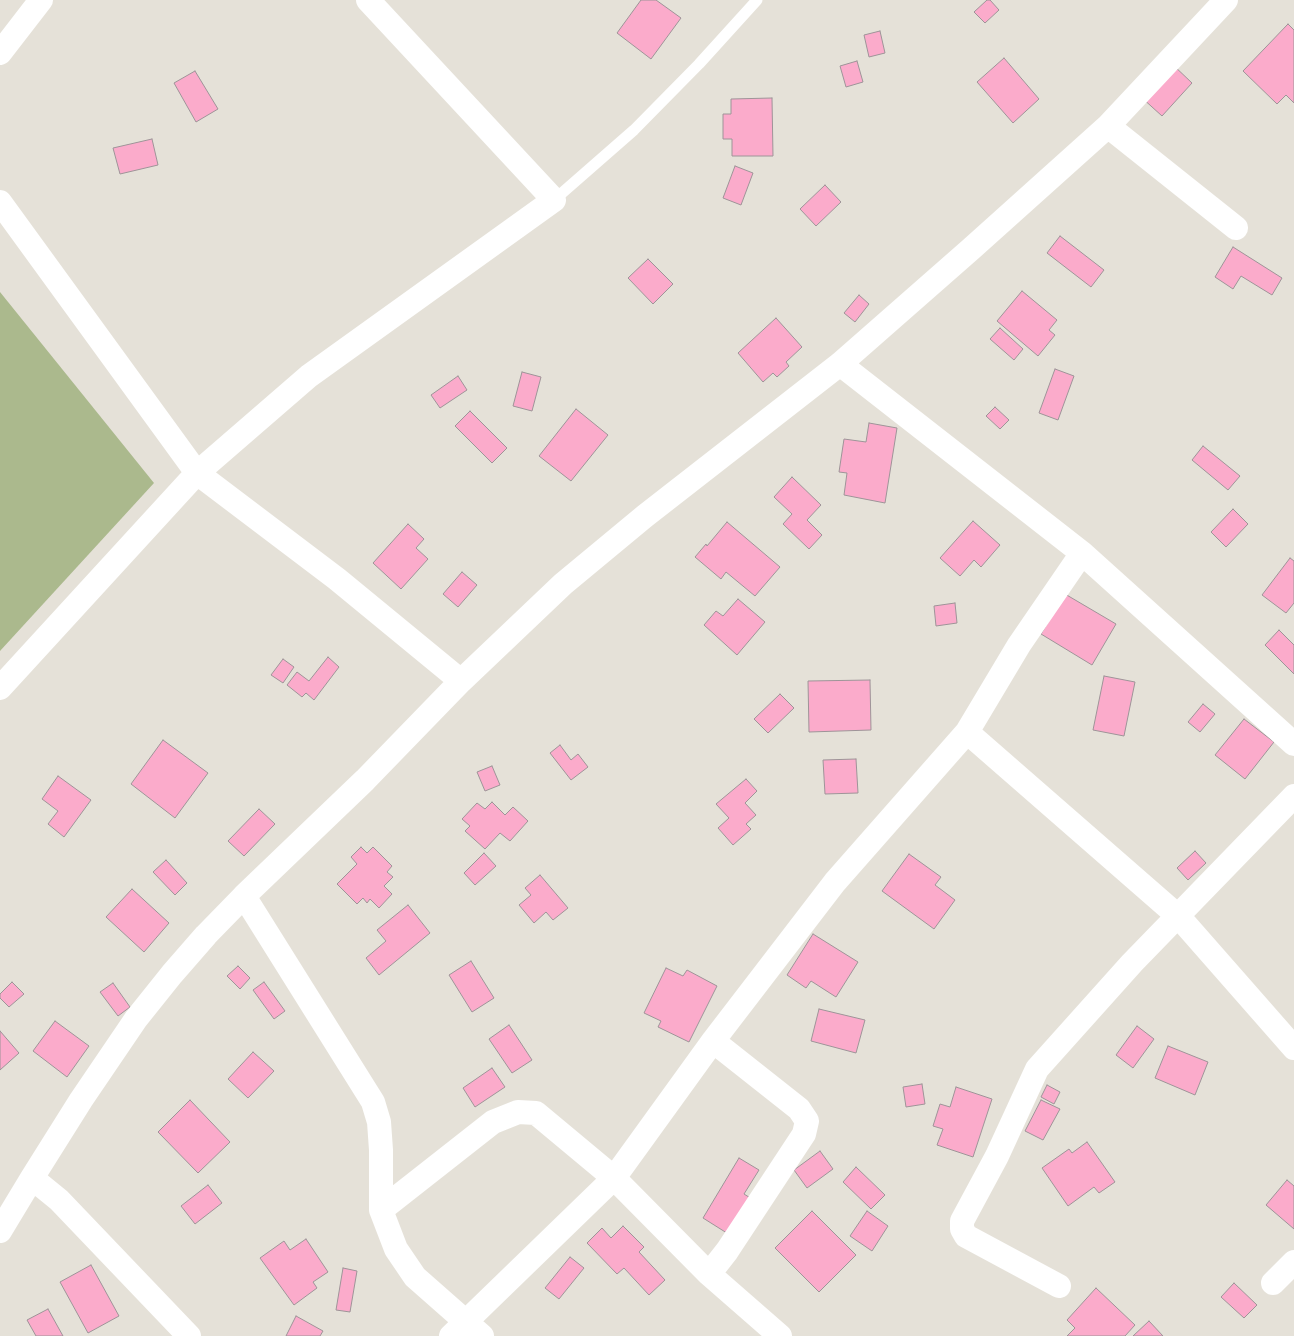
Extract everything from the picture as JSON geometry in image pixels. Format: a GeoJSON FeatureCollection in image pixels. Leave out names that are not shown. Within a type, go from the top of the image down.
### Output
{"type":"FeatureCollection","features":[{"type":"Feature","properties":{"kind":"street"},"geometry":{"type":"LineString","coordinates":[[0,53],[41,0]]}},
{"type":"Feature","properties":{"kind":"street"},"geometry":{"type":"LineString","coordinates":[[0,688],[197,473],[309,376],[554,200],[368,0]]}},
{"type":"Feature","properties":{"kind":"street"},"geometry":{"type":"LineString","coordinates":[[0,1231],[81,1100],[136,1020],[177,968],[244,896],[365,780],[461,681],[563,584],[645,516],[840,364],[971,250],[1108,126],[1226,0]]}},
{"type":"Feature","properties":{"kind":"street"},"geometry":{"type":"LineString","coordinates":[[1108,126],[1236,228]]}},
{"type":"Feature","properties":{"kind":"street"},"geometry":{"type":"LineString","coordinates":[[0,202],[197,473],[337,579],[461,681]]}},
{"type":"Feature","properties":{"kind":"street"},"geometry":{"type":"LineString","coordinates":[[840,364],[1082,553],[1294,744]]}},
{"type":"Feature","properties":{"kind":"street"},"geometry":{"type":"LineString","coordinates":[[244,896],[373,1102],[379,1122],[382,1150],[381,1210],[396,1249],[415,1277],[466,1331],[614,1178],[713,1041],[835,882],[967,732],[1018,645],[1082,553]]}},
{"type":"Feature","properties":{"kind":"street"},"geometry":{"type":"LineString","coordinates":[[967,732],[1179,917],[1294,1048]]}},
{"type":"Feature","properties":{"kind":"street"},"geometry":{"type":"LineString","coordinates":[[1059,1286],[966,1236],[962,1229],[962,1222],[1037,1069],[1132,963],[1179,917],[1294,796]]}},
{"type":"Feature","properties":{"kind":"street"},"geometry":{"type":"LineString","coordinates":[[709,1274],[727,1251],[804,1134],[807,1121],[799,1109],[713,1041]]}},
{"type":"Feature","properties":{"kind":"street"},"geometry":{"type":"LineString","coordinates":[[381,1210],[493,1122],[518,1112],[536,1113],[614,1178],[709,1274],[780,1336]]}},
{"type":"Feature","properties":{"kind":"street"},"geometry":{"type":"LineString","coordinates":[[32,1178],[59,1200],[189,1336]]}},
{"type":"Feature","properties":{"kind":"street"},"geometry":{"type":"LineString","coordinates":[[1273,1283],[1294,1262]]}},
{"type":"Feature","properties":{"kind":"lane"},"geometry":{"type":"LineString","coordinates":[[554,200],[634,130],[699,64],[756,0]]}},
{"type":"Feature","properties":{"kind":"green space"},"geometry":{"type":"Polygon","coordinates":[[[0,292],[154,483],[0,651],[0,292]]]}},
{"type":"Feature","properties":{"kind":"building"},"geometry":{"type":"Polygon","coordinates":[[[641,0],[656,0],[681,18],[651,59],[617,33],[641,0]]]}},
{"type":"Feature","properties":{"kind":"building"},"geometry":{"type":"Polygon","coordinates":[[[987,0],[990,0],[999,10],[985,23],[974,12],[987,0]]]}},
{"type":"Feature","properties":{"kind":"building"},"geometry":{"type":"Polygon","coordinates":[[[1288,24],[1294,30],[1294,103],[1286,95],[1277,104],[1243,71],[1288,24]]]}},
{"type":"Feature","properties":{"kind":"building"},"geometry":{"type":"Polygon","coordinates":[[[880,31],[885,53],[869,57],[864,35],[880,31]]]}},
{"type":"Feature","properties":{"kind":"building"},"geometry":{"type":"Polygon","coordinates":[[[1004,58],[1039,99],[1013,123],[977,82],[1004,58]]]}},
{"type":"Feature","properties":{"kind":"building"},"geometry":{"type":"Polygon","coordinates":[[[857,61],[863,82],[846,87],[840,66],[857,61]]]}},
{"type":"Feature","properties":{"kind":"building"},"geometry":{"type":"Polygon","coordinates":[[[1171,63],[1192,83],[1162,116],[1141,97],[1171,63]]]}},
{"type":"Feature","properties":{"kind":"building"},"geometry":{"type":"Polygon","coordinates":[[[195,71],[218,109],[196,122],[174,83],[195,71]]]}},
{"type":"Feature","properties":{"kind":"building"},"geometry":{"type":"Polygon","coordinates":[[[772,98],[773,156],[732,156],[732,139],[723,139],[723,114],[731,114],[731,99],[772,98]]]}},
{"type":"Feature","properties":{"kind":"building"},"geometry":{"type":"Polygon","coordinates":[[[152,139],[158,165],[120,174],[113,148],[152,139]]]}},
{"type":"Feature","properties":{"kind":"building"},"geometry":{"type":"Polygon","coordinates":[[[735,166],[753,173],[741,205],[723,198],[735,166]]]}},
{"type":"Feature","properties":{"kind":"building"},"geometry":{"type":"Polygon","coordinates":[[[825,185],[841,202],[816,226],[800,209],[825,185]]]}},
{"type":"Feature","properties":{"kind":"building"},"geometry":{"type":"Polygon","coordinates":[[[1060,236],[1104,270],[1091,287],[1047,253],[1060,236]]]}},
{"type":"Feature","properties":{"kind":"building"},"geometry":{"type":"Polygon","coordinates":[[[1233,247],[1282,278],[1272,295],[1241,276],[1233,289],[1215,277],[1233,247]]]}},
{"type":"Feature","properties":{"kind":"building"},"geometry":{"type":"Polygon","coordinates":[[[648,259],[673,284],[653,304],[628,278],[648,259]]]}},
{"type":"Feature","properties":{"kind":"building"},"geometry":{"type":"Polygon","coordinates":[[[1022,291],[1057,320],[1049,330],[1055,335],[1038,356],[997,321],[1022,291]]]}},
{"type":"Feature","properties":{"kind":"building"},"geometry":{"type":"Polygon","coordinates":[[[859,295],[869,304],[855,322],[844,313],[859,295]]]}},
{"type":"Feature","properties":{"kind":"building"},"geometry":{"type":"Polygon","coordinates":[[[776,318],[802,347],[786,362],[789,366],[777,377],[773,373],[763,382],[738,353],[776,318]]]}},
{"type":"Feature","properties":{"kind":"building"},"geometry":{"type":"Polygon","coordinates":[[[1000,328],[1023,349],[1014,360],[990,339],[1000,328]]]}},
{"type":"Feature","properties":{"kind":"building"},"geometry":{"type":"Polygon","coordinates":[[[1055,369],[1074,376],[1058,420],[1039,413],[1055,369]]]}},
{"type":"Feature","properties":{"kind":"building"},"geometry":{"type":"Polygon","coordinates":[[[522,372],[541,377],[532,411],[513,406],[522,372]]]}},
{"type":"Feature","properties":{"kind":"building"},"geometry":{"type":"Polygon","coordinates":[[[458,376],[467,390],[440,408],[431,395],[458,376]]]}},
{"type":"Feature","properties":{"kind":"building"},"geometry":{"type":"Polygon","coordinates":[[[995,407],[1009,420],[1000,429],[986,416],[995,407]]]}},
{"type":"Feature","properties":{"kind":"building"},"geometry":{"type":"Polygon","coordinates":[[[576,409],[608,435],[571,481],[539,456],[576,409]]]}},
{"type":"Feature","properties":{"kind":"building"},"geometry":{"type":"Polygon","coordinates":[[[470,411],[507,448],[492,463],[455,426],[470,411]]]}},
{"type":"Feature","properties":{"kind":"building"},"geometry":{"type":"Polygon","coordinates":[[[869,423],[897,428],[885,503],[844,495],[847,473],[839,472],[844,439],[866,442],[869,423]]]}},
{"type":"Feature","properties":{"kind":"building"},"geometry":{"type":"Polygon","coordinates":[[[1203,446],[1240,476],[1228,490],[1192,460],[1203,446]]]}},
{"type":"Feature","properties":{"kind":"building"},"geometry":{"type":"Polygon","coordinates":[[[792,477],[821,505],[807,520],[822,535],[809,549],[783,524],[792,514],[774,497],[792,477]]]}},
{"type":"Feature","properties":{"kind":"building"},"geometry":{"type":"Polygon","coordinates":[[[1233,509],[1248,524],[1226,547],[1211,532],[1233,509]]]}},
{"type":"Feature","properties":{"kind":"building"},"geometry":{"type":"Polygon","coordinates":[[[973,521],[1000,545],[981,567],[974,560],[960,576],[940,558],[973,521]]]}},
{"type":"Feature","properties":{"kind":"building"},"geometry":{"type":"Polygon","coordinates":[[[727,522],[780,567],[755,596],[726,572],[721,579],[695,557],[727,522]]]}},
{"type":"Feature","properties":{"kind":"building"},"geometry":{"type":"Polygon","coordinates":[[[408,524],[424,539],[416,548],[428,559],[401,589],[373,563],[408,524]]]}},
{"type":"Feature","properties":{"kind":"building"},"geometry":{"type":"Polygon","coordinates":[[[1290,558],[1294,561],[1294,603],[1286,613],[1262,595],[1290,558]]]}},
{"type":"Feature","properties":{"kind":"building"},"geometry":{"type":"Polygon","coordinates":[[[462,572],[477,585],[458,607],[443,594],[462,572]]]}},
{"type":"Feature","properties":{"kind":"building"},"geometry":{"type":"Polygon","coordinates":[[[1065,594],[1116,624],[1092,665],[1041,634],[1065,594]]]}},
{"type":"Feature","properties":{"kind":"building"},"geometry":{"type":"Polygon","coordinates":[[[738,599],[765,622],[737,655],[704,625],[716,611],[723,616],[738,599]]]}},
{"type":"Feature","properties":{"kind":"building"},"geometry":{"type":"Polygon","coordinates":[[[955,603],[957,623],[936,626],[934,606],[955,603]]]}},
{"type":"Feature","properties":{"kind":"building"},"geometry":{"type":"Polygon","coordinates":[[[1279,630],[1294,645],[1294,674],[1265,645],[1279,630]]]}},
{"type":"Feature","properties":{"kind":"building"},"geometry":{"type":"Polygon","coordinates":[[[328,657],[339,667],[314,700],[306,693],[302,697],[287,685],[297,672],[309,681],[328,657]]]}},
{"type":"Feature","properties":{"kind":"building"},"geometry":{"type":"Polygon","coordinates":[[[283,659],[294,667],[283,683],[271,675],[283,659]]]}},
{"type":"Feature","properties":{"kind":"building"},"geometry":{"type":"Polygon","coordinates":[[[1104,676],[1135,682],[1124,736],[1093,730],[1104,676]]]}},
{"type":"Feature","properties":{"kind":"building"},"geometry":{"type":"Polygon","coordinates":[[[870,680],[871,730],[809,732],[808,681],[870,680]]]}},
{"type":"Feature","properties":{"kind":"building"},"geometry":{"type":"Polygon","coordinates":[[[780,694],[794,708],[768,733],[754,719],[780,694]]]}},
{"type":"Feature","properties":{"kind":"building"},"geometry":{"type":"Polygon","coordinates":[[[1203,704],[1215,714],[1200,732],[1188,722],[1203,704]]]}},
{"type":"Feature","properties":{"kind":"building"},"geometry":{"type":"Polygon","coordinates":[[[1244,719],[1274,742],[1245,779],[1215,755],[1244,719]]]}},
{"type":"Feature","properties":{"kind":"building"},"geometry":{"type":"Polygon","coordinates":[[[163,740],[208,773],[175,818],[131,784],[163,740]]]}},
{"type":"Feature","properties":{"kind":"building"},"geometry":{"type":"Polygon","coordinates":[[[560,745],[571,760],[578,754],[588,767],[571,780],[550,753],[560,745]]]}},
{"type":"Feature","properties":{"kind":"building"},"geometry":{"type":"Polygon","coordinates":[[[856,759],[858,793],[825,794],[823,760],[856,759]]]}},
{"type":"Feature","properties":{"kind":"building"},"geometry":{"type":"Polygon","coordinates":[[[492,766],[500,785],[485,791],[477,772],[492,766]]]}},
{"type":"Feature","properties":{"kind":"building"},"geometry":{"type":"Polygon","coordinates":[[[58,776],[91,800],[64,837],[48,824],[58,811],[42,799],[58,776]]]}},
{"type":"Feature","properties":{"kind":"building"},"geometry":{"type":"Polygon","coordinates":[[[746,779],[757,791],[745,803],[756,815],[746,824],[751,829],[733,845],[718,828],[729,818],[716,804],[746,779]]]}},
{"type":"Feature","properties":{"kind":"building"},"geometry":{"type":"Polygon","coordinates":[[[492,802],[505,815],[513,807],[528,821],[510,841],[500,833],[485,849],[465,831],[470,826],[462,819],[477,803],[485,809],[492,802]]]}},
{"type":"Feature","properties":{"kind":"building"},"geometry":{"type":"Polygon","coordinates":[[[259,809],[275,824],[244,856],[228,841],[259,809]]]}},
{"type":"Feature","properties":{"kind":"building"},"geometry":{"type":"Polygon","coordinates":[[[361,847],[367,853],[373,847],[392,866],[387,872],[393,877],[384,886],[392,894],[379,908],[370,899],[367,903],[363,898],[357,904],[337,884],[357,864],[351,857],[361,847]]]}},
{"type":"Feature","properties":{"kind":"building"},"geometry":{"type":"Polygon","coordinates":[[[1195,851],[1206,863],[1188,880],[1177,868],[1195,851]]]}},
{"type":"Feature","properties":{"kind":"building"},"geometry":{"type":"Polygon","coordinates":[[[484,853],[496,866],[475,885],[464,873],[484,853]]]}},
{"type":"Feature","properties":{"kind":"building"},"geometry":{"type":"Polygon","coordinates":[[[909,854],[941,877],[935,885],[955,900],[934,929],[882,891],[909,854]]]}},
{"type":"Feature","properties":{"kind":"building"},"geometry":{"type":"Polygon","coordinates":[[[166,860],[187,883],[175,895],[153,872],[166,860]]]}},
{"type":"Feature","properties":{"kind":"building"},"geometry":{"type":"Polygon","coordinates":[[[540,875],[568,908],[553,920],[546,912],[534,923],[519,905],[531,895],[525,888],[540,875]]]}},
{"type":"Feature","properties":{"kind":"building"},"geometry":{"type":"Polygon","coordinates":[[[132,889],[169,923],[144,952],[106,917],[132,889]]]}},
{"type":"Feature","properties":{"kind":"building"},"geometry":{"type":"Polygon","coordinates":[[[408,905],[430,933],[379,975],[366,958],[386,941],[377,930],[408,905]]]}},
{"type":"Feature","properties":{"kind":"building"},"geometry":{"type":"Polygon","coordinates":[[[813,934],[858,962],[836,997],[811,981],[806,988],[787,975],[813,934]]]}},
{"type":"Feature","properties":{"kind":"building"},"geometry":{"type":"Polygon","coordinates":[[[471,961],[494,998],[472,1012],[449,975],[471,961]]]}},
{"type":"Feature","properties":{"kind":"building"},"geometry":{"type":"Polygon","coordinates":[[[238,966],[250,978],[240,989],[227,976],[238,966]]]}},
{"type":"Feature","properties":{"kind":"building"},"geometry":{"type":"Polygon","coordinates":[[[666,968],[683,976],[687,970],[717,986],[689,1042],[658,1027],[661,1021],[644,1013],[666,968]]]}},
{"type":"Feature","properties":{"kind":"building"},"geometry":{"type":"Polygon","coordinates":[[[12,982],[24,994],[9,1007],[0,998],[0,994],[12,982]]]}},
{"type":"Feature","properties":{"kind":"building"},"geometry":{"type":"Polygon","coordinates":[[[264,982],[285,1011],[274,1019],[253,990],[264,982]]]}},
{"type":"Feature","properties":{"kind":"building"},"geometry":{"type":"Polygon","coordinates":[[[113,983],[130,1007],[118,1016],[100,992],[113,983]]]}},
{"type":"Feature","properties":{"kind":"building"},"geometry":{"type":"Polygon","coordinates":[[[819,1009],[865,1020],[856,1053],[811,1041],[819,1009]]]}},
{"type":"Feature","properties":{"kind":"building"},"geometry":{"type":"Polygon","coordinates":[[[55,1021],[89,1046],[67,1077],[33,1051],[55,1021]]]}},
{"type":"Feature","properties":{"kind":"building"},"geometry":{"type":"Polygon","coordinates":[[[509,1025],[532,1060],[512,1073],[489,1039],[509,1025]]]}},
{"type":"Feature","properties":{"kind":"building"},"geometry":{"type":"Polygon","coordinates":[[[1137,1026],[1154,1039],[1133,1068],[1116,1055],[1137,1026]]]}},
{"type":"Feature","properties":{"kind":"building"},"geometry":{"type":"Polygon","coordinates":[[[0,1031],[19,1053],[0,1070],[0,1031]]]}},
{"type":"Feature","properties":{"kind":"building"},"geometry":{"type":"Polygon","coordinates":[[[1168,1046],[1208,1062],[1195,1095],[1155,1078],[1168,1046]]]}},
{"type":"Feature","properties":{"kind":"building"},"geometry":{"type":"Polygon","coordinates":[[[253,1052],[274,1071],[248,1098],[228,1079],[253,1052]]]}},
{"type":"Feature","properties":{"kind":"building"},"geometry":{"type":"Polygon","coordinates":[[[492,1068],[505,1087],[475,1107],[463,1088],[492,1068]]]}},
{"type":"Feature","properties":{"kind":"building"},"geometry":{"type":"Polygon","coordinates":[[[922,1084],[925,1104],[906,1107],[903,1087],[922,1084]]]}},
{"type":"Feature","properties":{"kind":"building"},"geometry":{"type":"Polygon","coordinates":[[[1047,1085],[1060,1092],[1054,1104],[1041,1097],[1047,1085]]]}},
{"type":"Feature","properties":{"kind":"building"},"geometry":{"type":"Polygon","coordinates":[[[956,1087],[992,1099],[973,1157],[937,1145],[943,1129],[933,1126],[940,1104],[950,1107],[956,1087]]]}},
{"type":"Feature","properties":{"kind":"building"},"geometry":{"type":"Polygon","coordinates":[[[190,1100],[230,1142],[198,1173],[158,1132],[190,1100]]]}},
{"type":"Feature","properties":{"kind":"building"},"geometry":{"type":"Polygon","coordinates":[[[1041,1100],[1060,1109],[1043,1140],[1025,1131],[1041,1100]]]}},
{"type":"Feature","properties":{"kind":"building"},"geometry":{"type":"Polygon","coordinates":[[[1087,1142],[1115,1182],[1099,1193],[1094,1187],[1068,1206],[1042,1168],[1069,1149],[1072,1153],[1087,1142]]]}},
{"type":"Feature","properties":{"kind":"building"},"geometry":{"type":"Polygon","coordinates":[[[820,1151],[833,1169],[807,1188],[794,1170],[820,1151]]]}},
{"type":"Feature","properties":{"kind":"building"},"geometry":{"type":"Polygon","coordinates":[[[739,1158],[759,1170],[744,1194],[752,1199],[730,1235],[703,1218],[739,1158]]]}},
{"type":"Feature","properties":{"kind":"building"},"geometry":{"type":"Polygon","coordinates":[[[856,1167],[885,1195],[871,1209],[843,1182],[856,1167]]]}},
{"type":"Feature","properties":{"kind":"building"},"geometry":{"type":"Polygon","coordinates":[[[1287,1180],[1294,1186],[1294,1229],[1266,1205],[1287,1180]]]}},
{"type":"Feature","properties":{"kind":"building"},"geometry":{"type":"Polygon","coordinates":[[[208,1185],[222,1203],[195,1224],[181,1206],[208,1185]]]}},
{"type":"Feature","properties":{"kind":"building"},"geometry":{"type":"Polygon","coordinates":[[[812,1211],[856,1255],[819,1292],[775,1248],[812,1211]]]}},
{"type":"Feature","properties":{"kind":"building"},"geometry":{"type":"Polygon","coordinates":[[[867,1211],[888,1226],[872,1251],[850,1236],[867,1211]]]}},
{"type":"Feature","properties":{"kind":"building"},"geometry":{"type":"Polygon","coordinates":[[[623,1226],[644,1247],[639,1252],[665,1280],[649,1295],[624,1268],[617,1274],[587,1243],[602,1228],[611,1238],[623,1226]]]}},
{"type":"Feature","properties":{"kind":"building"},"geometry":{"type":"Polygon","coordinates":[[[306,1239],[328,1272],[313,1282],[317,1288],[294,1305],[260,1258],[284,1241],[290,1250],[306,1239]]]}},
{"type":"Feature","properties":{"kind":"building"},"geometry":{"type":"Polygon","coordinates":[[[570,1257],[584,1268],[559,1299],[545,1288],[570,1257]]]}},
{"type":"Feature","properties":{"kind":"building"},"geometry":{"type":"Polygon","coordinates":[[[91,1265],[119,1316],[88,1333],[60,1282],[91,1265]]]}},
{"type":"Feature","properties":{"kind":"building"},"geometry":{"type":"Polygon","coordinates":[[[343,1268],[357,1271],[350,1312],[336,1310],[343,1268]]]}},
{"type":"Feature","properties":{"kind":"building"},"geometry":{"type":"Polygon","coordinates":[[[1234,1283],[1257,1305],[1244,1318],[1221,1297],[1234,1283]]]}},
{"type":"Feature","properties":{"kind":"building"},"geometry":{"type":"Polygon","coordinates":[[[1096,1288],[1135,1325],[1125,1336],[1067,1336],[1075,1328],[1067,1320],[1096,1288]]]}},
{"type":"Feature","properties":{"kind":"building"},"geometry":{"type":"Polygon","coordinates":[[[48,1309],[63,1336],[36,1336],[27,1320],[48,1309]]]}},
{"type":"Feature","properties":{"kind":"building"},"geometry":{"type":"Polygon","coordinates":[[[296,1316],[323,1331],[320,1336],[286,1336],[296,1316]]]}},
{"type":"Feature","properties":{"kind":"building"},"geometry":{"type":"Polygon","coordinates":[[[1149,1321],[1163,1336],[1133,1336],[1149,1321]]]}}]}
